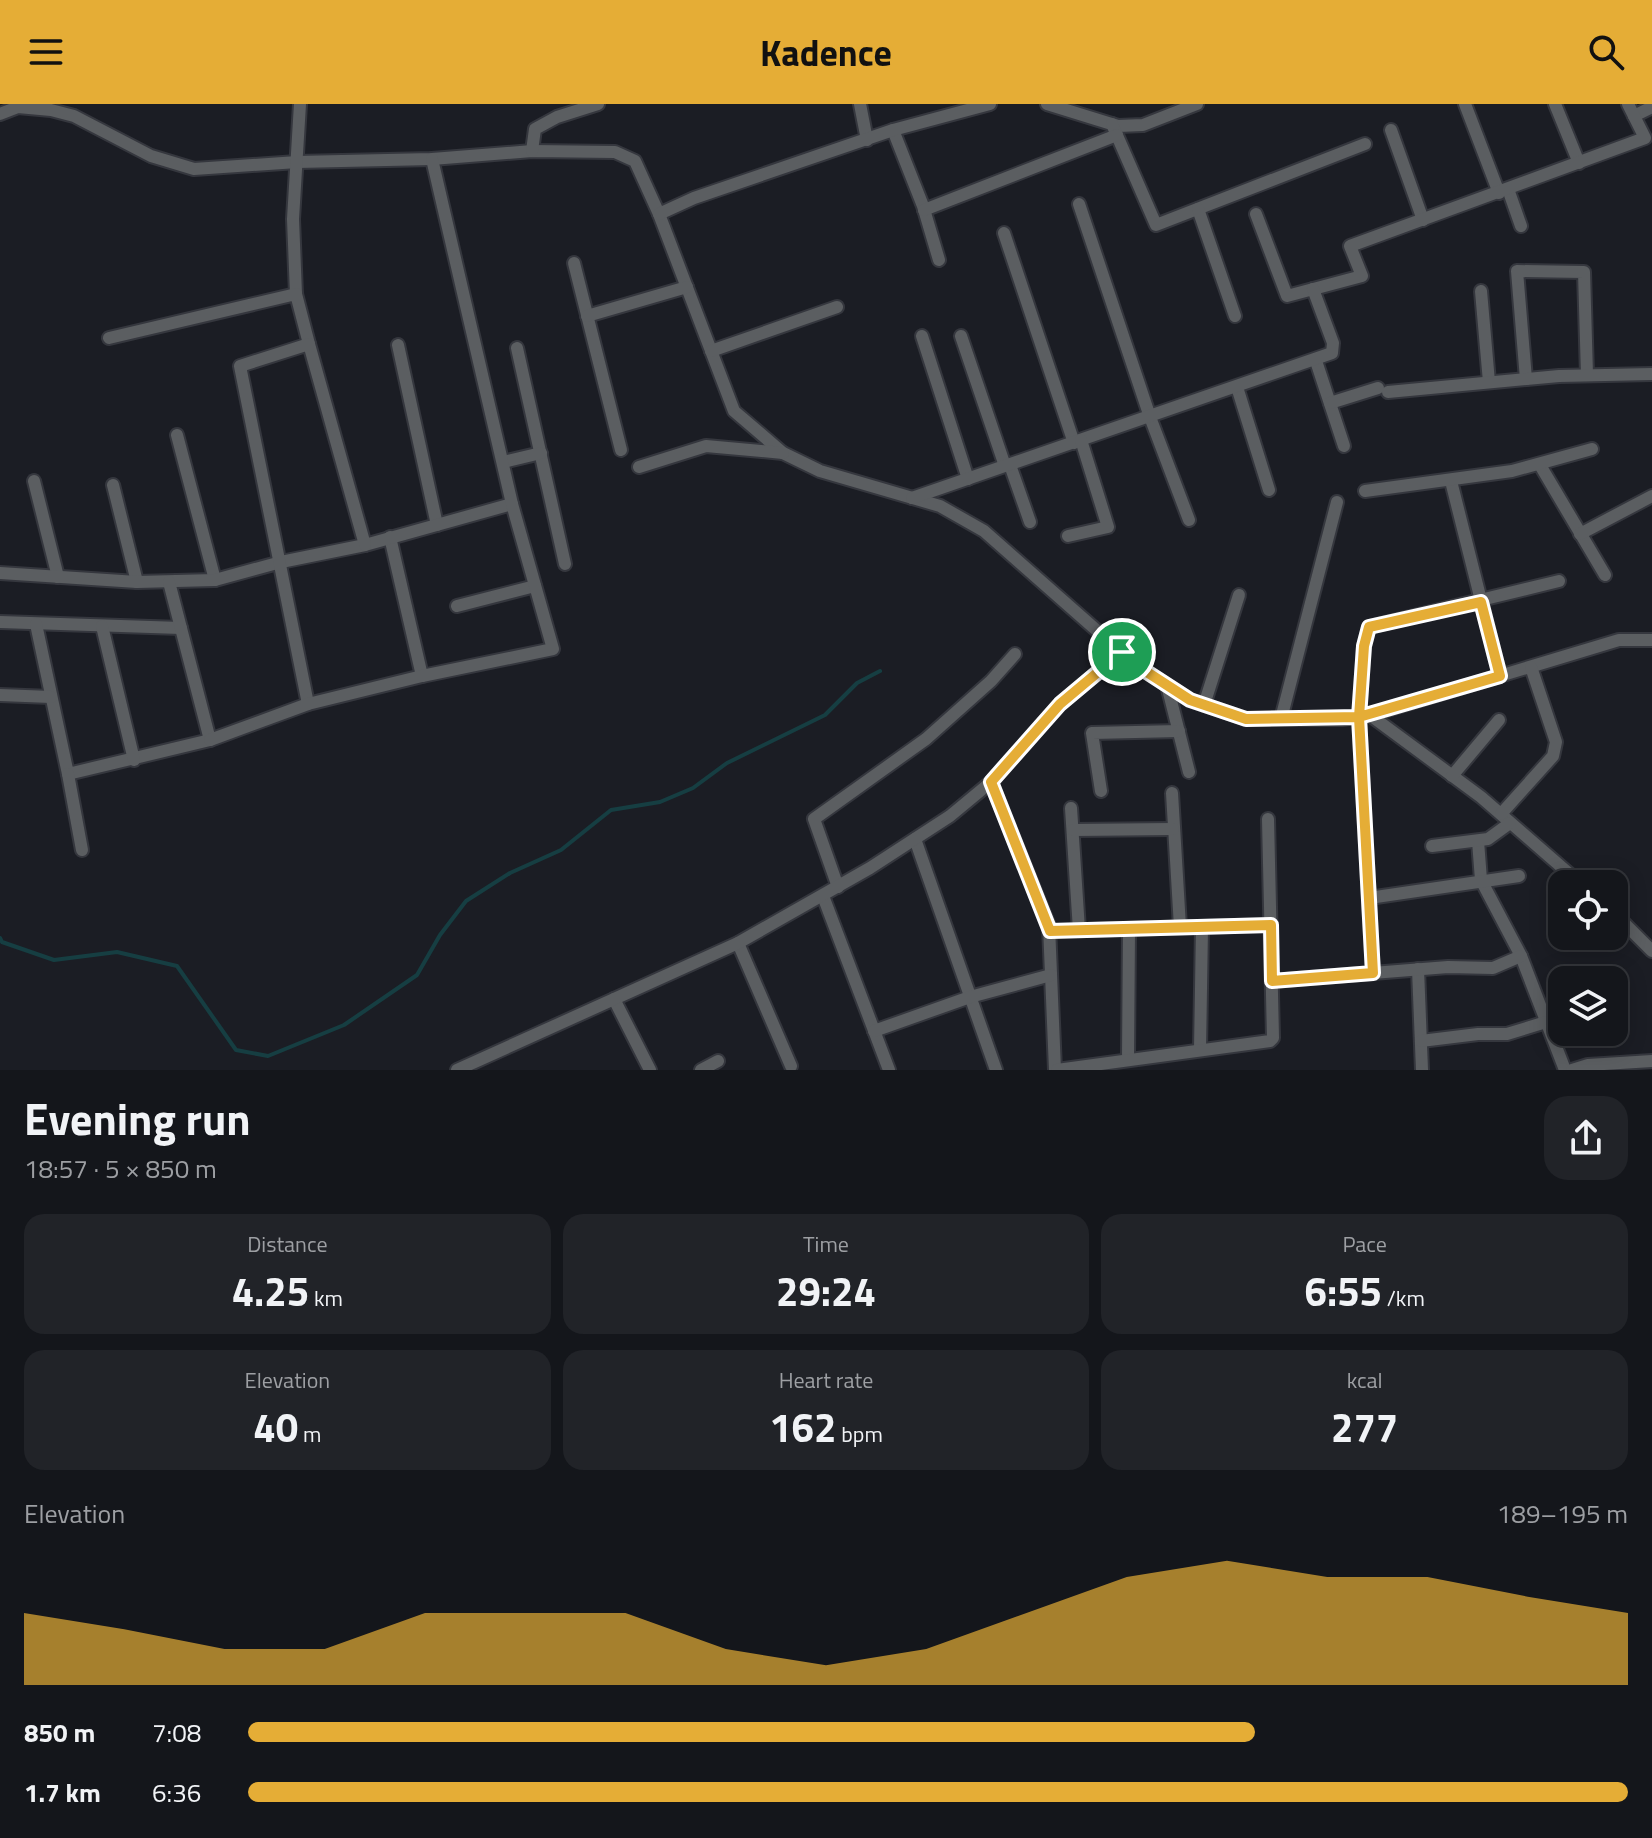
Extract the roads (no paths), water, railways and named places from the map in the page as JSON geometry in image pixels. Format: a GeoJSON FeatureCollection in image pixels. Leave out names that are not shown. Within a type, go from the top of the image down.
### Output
{"type":"FeatureCollection","features":[{"type":"Feature","properties":{"kind":"street"},"geometry":{"type":"LineString","coordinates":[[300,104],[293,219],[296,294],[365,545]]}},
{"type":"Feature","properties":{"kind":"street"},"geometry":{"type":"LineString","coordinates":[[532,151],[535,129],[557,117],[598,104]]}},
{"type":"Feature","properties":{"kind":"street"},"geometry":{"type":"LineString","coordinates":[[860,104],[867,140]]}},
{"type":"Feature","properties":{"kind":"street"},"geometry":{"type":"LineString","coordinates":[[659,214],[694,198],[893,130],[990,104]]}},
{"type":"Feature","properties":{"kind":"street"},"geometry":{"type":"LineString","coordinates":[[1047,104],[1114,129],[1156,225],[1365,144]]}},
{"type":"Feature","properties":{"kind":"street"},"geometry":{"type":"LineString","coordinates":[[924,210],[1114,129],[1143,125],[1197,104]]}},
{"type":"Feature","properties":{"kind":"street"},"geometry":{"type":"LineString","coordinates":[[1465,104],[1521,226]]}},
{"type":"Feature","properties":{"kind":"street"},"geometry":{"type":"LineString","coordinates":[[1555,104],[1579,163]]}},
{"type":"Feature","properties":{"kind":"street"},"geometry":{"type":"LineString","coordinates":[[0,114],[18,107],[74,116],[151,156],[194,169],[297,162],[432,159],[532,151],[615,152],[635,161],[659,214],[734,411],[783,453],[820,471],[940,506],[984,531],[1122,652],[1167,685],[1190,700],[1246,719],[1365,716],[1619,640],[1652,640]]}},
{"type":"Feature","properties":{"kind":"street"},"geometry":{"type":"LineString","coordinates":[[1256,214],[1287,296],[1362,276],[1350,246],[1645,138],[1631,110],[1652,107]]}},
{"type":"Feature","properties":{"kind":"street"},"geometry":{"type":"LineString","coordinates":[[893,130],[924,210],[939,260]]}},
{"type":"Feature","properties":{"kind":"street"},"geometry":{"type":"LineString","coordinates":[[1391,130],[1423,220]]}},
{"type":"Feature","properties":{"kind":"street"},"geometry":{"type":"LineString","coordinates":[[68,774],[210,740],[308,704],[553,649],[512,504],[432,159]]}},
{"type":"Feature","properties":{"kind":"street"},"geometry":{"type":"LineString","coordinates":[[1079,204],[1150,417],[1189,520]]}},
{"type":"Feature","properties":{"kind":"street"},"geometry":{"type":"LineString","coordinates":[[1198,209],[1235,316]]}},
{"type":"Feature","properties":{"kind":"street"},"geometry":{"type":"LineString","coordinates":[[1004,233],[1108,527],[1068,536]]}},
{"type":"Feature","properties":{"kind":"street"},"geometry":{"type":"LineString","coordinates":[[574,263],[621,450]]}},
{"type":"Feature","properties":{"kind":"street"},"geometry":{"type":"LineString","coordinates":[[1526,379],[1517,271],[1584,272],[1587,375]]}},
{"type":"Feature","properties":{"kind":"street"},"geometry":{"type":"LineString","coordinates":[[587,316],[687,287]]}},
{"type":"Feature","properties":{"kind":"street"},"geometry":{"type":"LineString","coordinates":[[912,498],[1332,353],[1333,343],[1313,289]]}},
{"type":"Feature","properties":{"kind":"street"},"geometry":{"type":"LineString","coordinates":[[1481,291],[1489,382]]}},
{"type":"Feature","properties":{"kind":"street"},"geometry":{"type":"LineString","coordinates":[[109,338],[296,294]]}},
{"type":"Feature","properties":{"kind":"street"},"geometry":{"type":"LineString","coordinates":[[711,351],[837,307]]}},
{"type":"Feature","properties":{"kind":"street"},"geometry":{"type":"LineString","coordinates":[[922,336],[968,479]]}},
{"type":"Feature","properties":{"kind":"street"},"geometry":{"type":"LineString","coordinates":[[961,336],[1030,522]]}},
{"type":"Feature","properties":{"kind":"street"},"geometry":{"type":"LineString","coordinates":[[308,704],[240,366],[309,344]]}},
{"type":"Feature","properties":{"kind":"street"},"geometry":{"type":"LineString","coordinates":[[398,345],[437,525]]}},
{"type":"Feature","properties":{"kind":"street"},"geometry":{"type":"LineString","coordinates":[[517,348],[565,564]]}},
{"type":"Feature","properties":{"kind":"street"},"geometry":{"type":"LineString","coordinates":[[1316,361],[1344,446]]}},
{"type":"Feature","properties":{"kind":"street"},"geometry":{"type":"LineString","coordinates":[[1330,403],[1383,390],[1587,375],[1652,374]]}},
{"type":"Feature","properties":{"kind":"street"},"geometry":{"type":"LineString","coordinates":[[1237,387],[1269,490]]}},
{"type":"Feature","properties":{"kind":"street"},"geometry":{"type":"LineString","coordinates":[[177,435],[215,580]]}},
{"type":"Feature","properties":{"kind":"street"},"geometry":{"type":"LineString","coordinates":[[639,467],[706,446],[783,453]]}},
{"type":"Feature","properties":{"kind":"street"},"geometry":{"type":"LineString","coordinates":[[1365,491],[1451,481],[1540,465],[1592,449]]}},
{"type":"Feature","properties":{"kind":"street"},"geometry":{"type":"LineString","coordinates":[[503,462],[541,453]]}},
{"type":"Feature","properties":{"kind":"street"},"geometry":{"type":"LineString","coordinates":[[1540,465],[1605,575]]}},
{"type":"Feature","properties":{"kind":"street"},"geometry":{"type":"LineString","coordinates":[[34,481],[58,577]]}},
{"type":"Feature","properties":{"kind":"street"},"geometry":{"type":"LineString","coordinates":[[1451,481],[1500,676]]}},
{"type":"Feature","properties":{"kind":"street"},"geometry":{"type":"LineString","coordinates":[[113,485],[137,582]]}},
{"type":"Feature","properties":{"kind":"street"},"geometry":{"type":"LineString","coordinates":[[1580,534],[1652,496]]}},
{"type":"Feature","properties":{"kind":"street"},"geometry":{"type":"LineString","coordinates":[[1281,719],[1337,502]]}},
{"type":"Feature","properties":{"kind":"street"},"geometry":{"type":"LineString","coordinates":[[0,573],[137,582],[215,580],[281,562],[365,545],[512,504]]}},
{"type":"Feature","properties":{"kind":"street"},"geometry":{"type":"LineString","coordinates":[[390,537],[422,676]]}},
{"type":"Feature","properties":{"kind":"street"},"geometry":{"type":"LineString","coordinates":[[1373,973],[1364,646],[1369,627],[1559,581]]}},
{"type":"Feature","properties":{"kind":"street"},"geometry":{"type":"LineString","coordinates":[[169,582],[210,740]]}},
{"type":"Feature","properties":{"kind":"street"},"geometry":{"type":"LineString","coordinates":[[457,606],[535,586]]}},
{"type":"Feature","properties":{"kind":"street"},"geometry":{"type":"LineString","coordinates":[[1204,705],[1239,595]]}},
{"type":"Feature","properties":{"kind":"street"},"geometry":{"type":"LineString","coordinates":[[0,622],[181,628]]}},
{"type":"Feature","properties":{"kind":"street"},"geometry":{"type":"LineString","coordinates":[[36,624],[82,850]]}},
{"type":"Feature","properties":{"kind":"street"},"geometry":{"type":"LineString","coordinates":[[102,626],[134,760]]}},
{"type":"Feature","properties":{"kind":"street"},"geometry":{"type":"LineString","coordinates":[[457,1070],[738,943],[823,896],[915,839],[950,816],[991,782],[1060,704],[1122,652]]}},
{"type":"Feature","properties":{"kind":"street"},"geometry":{"type":"LineString","coordinates":[[838,887],[814,819],[926,739],[991,681],[1015,654]]}},
{"type":"Feature","properties":{"kind":"street"},"geometry":{"type":"LineString","coordinates":[[1432,846],[1488,839],[1553,756],[1556,742],[1531,667]]}},
{"type":"Feature","properties":{"kind":"street"},"geometry":{"type":"LineString","coordinates":[[1167,685],[1189,772]]}},
{"type":"Feature","properties":{"kind":"street"},"geometry":{"type":"LineString","coordinates":[[0,695],[51,697]]}},
{"type":"Feature","properties":{"kind":"street"},"geometry":{"type":"LineString","coordinates":[[1365,716],[1452,776],[1565,870]]}},
{"type":"Feature","properties":{"kind":"street"},"geometry":{"type":"LineString","coordinates":[[1452,776],[1499,720]]}},
{"type":"Feature","properties":{"kind":"street"},"geometry":{"type":"LineString","coordinates":[[1101,791],[1092,733],[1179,731]]}},
{"type":"Feature","properties":{"kind":"street"},"geometry":{"type":"LineString","coordinates":[[991,782],[1050,931],[1056,1070],[1270,1041],[1273,1038],[1268,819]]}},
{"type":"Feature","properties":{"kind":"street"},"geometry":{"type":"LineString","coordinates":[[1172,793],[1180,927]]}},
{"type":"Feature","properties":{"kind":"street"},"geometry":{"type":"LineString","coordinates":[[1071,808],[1079,930]]}},
{"type":"Feature","properties":{"kind":"street"},"geometry":{"type":"LineString","coordinates":[[1073,830],[1173,829]]}},
{"type":"Feature","properties":{"kind":"street"},"geometry":{"type":"LineString","coordinates":[[915,839],[996,1070]]}},
{"type":"Feature","properties":{"kind":"street"},"geometry":{"type":"LineString","coordinates":[[1478,841],[1481,880],[1521,956],[1565,1070]]}},
{"type":"Feature","properties":{"kind":"street"},"geometry":{"type":"LineString","coordinates":[[1369,898],[1519,876]]}},
{"type":"Feature","properties":{"kind":"street"},"geometry":{"type":"LineString","coordinates":[[823,896],[889,1070]]}},
{"type":"Feature","properties":{"kind":"street"},"geometry":{"type":"LineString","coordinates":[[1050,931],[1271,925]]}},
{"type":"Feature","properties":{"kind":"street"},"geometry":{"type":"LineString","coordinates":[[1200,1050],[1202,927]]}},
{"type":"Feature","properties":{"kind":"street"},"geometry":{"type":"LineString","coordinates":[[1628,927],[1652,951]]}},
{"type":"Feature","properties":{"kind":"street"},"geometry":{"type":"LineString","coordinates":[[1128,1060],[1129,929]]}},
{"type":"Feature","properties":{"kind":"street"},"geometry":{"type":"LineString","coordinates":[[738,943],[791,1066]]}},
{"type":"Feature","properties":{"kind":"street"},"geometry":{"type":"LineString","coordinates":[[1272,981],[1418,969],[1493,968],[1521,956]]}},
{"type":"Feature","properties":{"kind":"street"},"geometry":{"type":"LineString","coordinates":[[1418,969],[1422,1070]]}},
{"type":"Feature","properties":{"kind":"street"},"geometry":{"type":"LineString","coordinates":[[874,1031],[970,997],[1051,975]]}},
{"type":"Feature","properties":{"kind":"street"},"geometry":{"type":"LineString","coordinates":[[614,999],[650,1070]]}},
{"type":"Feature","properties":{"kind":"street"},"geometry":{"type":"LineString","coordinates":[[1421,1041],[1507,1034],[1546,1022]]}},
{"type":"Feature","properties":{"kind":"street"},"geometry":{"type":"LineString","coordinates":[[701,1070],[718,1061]]}},
{"type":"Feature","properties":{"kind":"street"},"geometry":{"type":"LineString","coordinates":[[1572,1070],[1588,1065],[1652,1061]]}},
{"type":"Feature","properties":{"kind":"waterway"},"geometry":{"type":"LineString","coordinates":[[0,938],[2,942],[54,960],[117,952],[177,966],[236,1050],[268,1056],[344,1025],[417,975],[440,935],[466,901],[510,873],[561,850],[611,810],[660,802],[693,788],[727,763],[825,715],[857,683],[880,671]]}}]}
